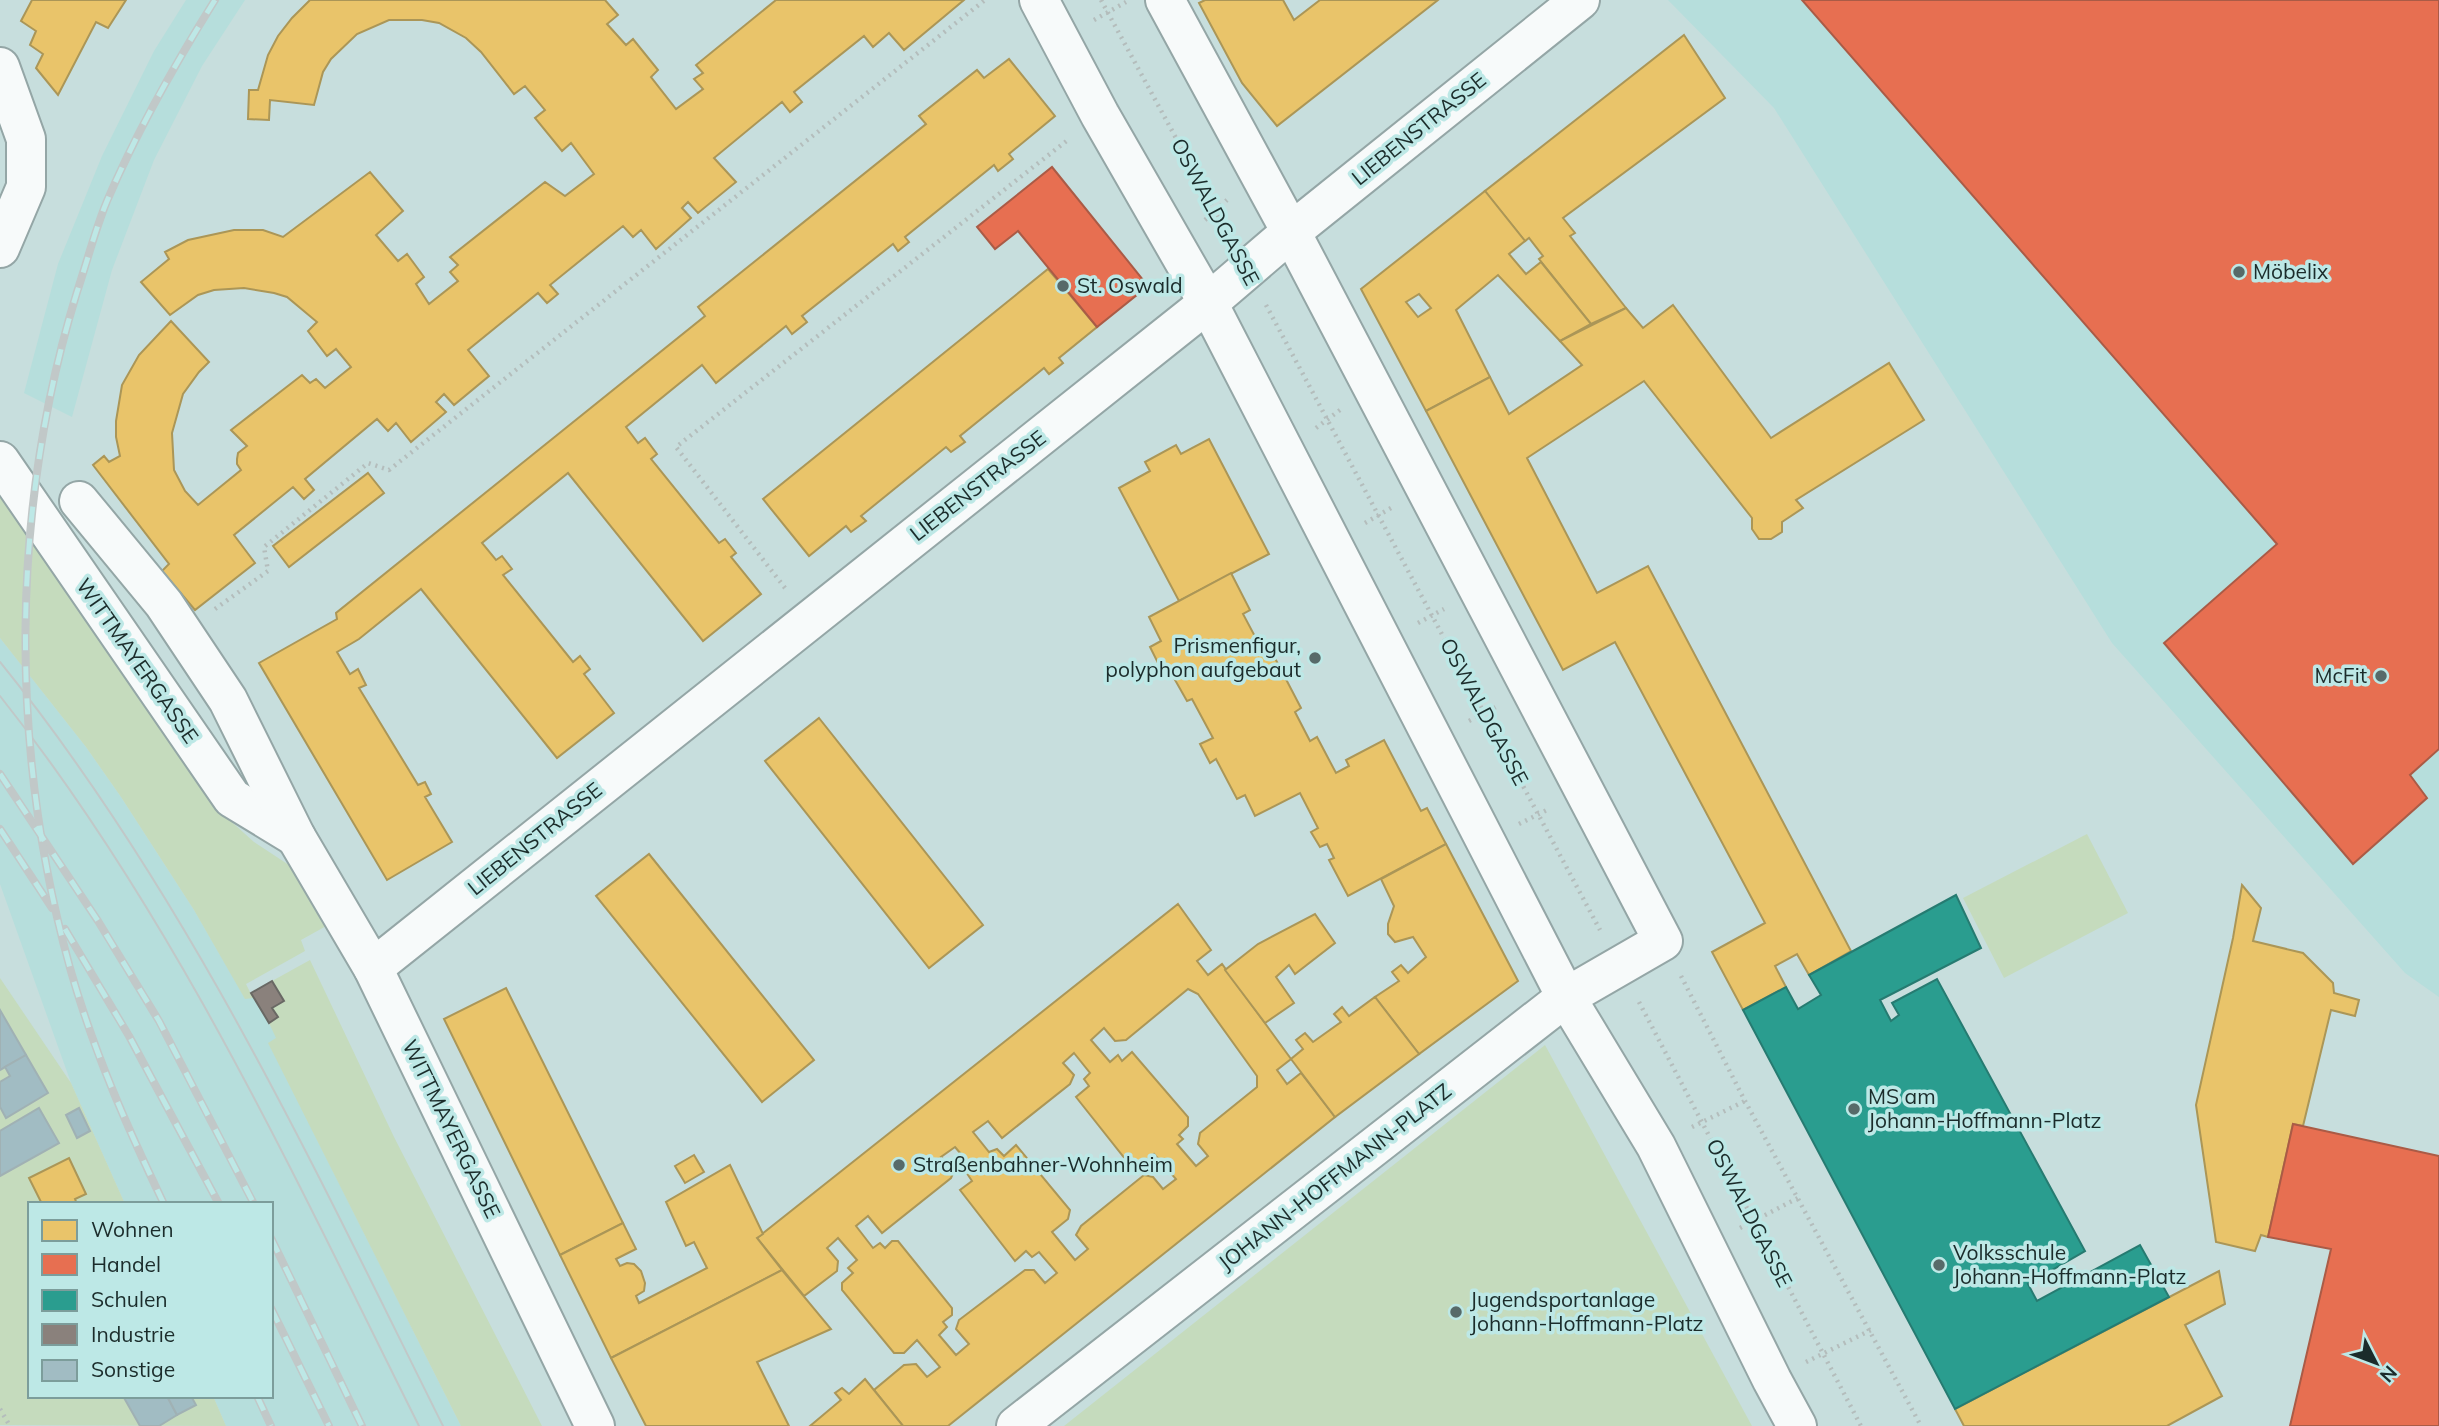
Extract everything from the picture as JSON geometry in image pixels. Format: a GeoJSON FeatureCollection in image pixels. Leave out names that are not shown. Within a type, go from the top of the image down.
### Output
{"type":"FeatureCollection","features":[{"type":"Feature","properties":{"kind":"street"},"geometry":{"type":"LineString","coordinates":[[1039,0],[1100,115],[1208,303],[1566,997],[1656,1146],[1797,1426]]}},
{"type":"Feature","properties":{"kind":"street"},"geometry":{"type":"LineString","coordinates":[[1166,0],[1291,232],[1663,941]]}},
{"type":"Feature","properties":{"kind":"street","name":"LIEBENSTRASSE"},"geometry":{"type":"LineString","coordinates":[[373,968],[1208,303],[1291,232],[1580,0]]}},
{"type":"Feature","properties":{"kind":"street"},"geometry":{"type":"LineString","coordinates":[[0,67],[26,139],[26,187],[0,248]]}},
{"type":"Feature","properties":{"kind":"street","name":"WITTMAYERGASSE"},"geometry":{"type":"LineString","coordinates":[[0,461],[232,798],[296,837]]}},
{"type":"Feature","properties":{"kind":"street","name":"WITTMAYERGASSE"},"geometry":{"type":"LineString","coordinates":[[79,501],[164,604],[228,700],[296,837],[373,968],[595,1426]]}},
{"type":"Feature","properties":{"kind":"street","name":"JOHANN-HOFFMANN-PLATZ"},"geometry":{"type":"LineString","coordinates":[[1016,1426],[1566,997],[1663,941]]}},
{"type":"Feature","properties":{"kind":"path"},"geometry":{"type":"LineString","coordinates":[[184,633],[268,570],[264,547],[368,463],[389,470],[985,0]]}},
{"type":"Feature","properties":{"kind":"path","name":"OSWALDGASSE"},"geometry":{"type":"LineString","coordinates":[[1101,0],[1379,515],[1861,1426]]}},
{"type":"Feature","properties":{"kind":"path"},"geometry":{"type":"LineString","coordinates":[[809,620],[676,447],[1100,115]]}},
{"type":"Feature","properties":{"kind":"path"},"geometry":{"type":"LineString","coordinates":[[1176,246],[1259,173]]}},
{"type":"Feature","properties":{"kind":"path"},"geometry":{"type":"LineString","coordinates":[[1285,452],[1371,387]]}},
{"type":"Feature","properties":{"kind":"path"},"geometry":{"type":"LineString","coordinates":[[1332,542],[1425,488]]}},
{"type":"Feature","properties":{"kind":"path"},"geometry":{"type":"LineString","coordinates":[[1383,642],[1479,590]]}},
{"type":"Feature","properties":{"kind":"path"},"geometry":{"type":"LineString","coordinates":[[1433,739],[1531,690]]}},
{"type":"Feature","properties":{"kind":"path"},"geometry":{"type":"LineString","coordinates":[[1486,841],[1584,791]]}},
{"type":"Feature","properties":{"kind":"path"},"geometry":{"type":"LineString","coordinates":[[1663,941],[1745,1101],[1922,1426]]}},
{"type":"Feature","properties":{"kind":"path"},"geometry":{"type":"LineString","coordinates":[[1656,1146],[1745,1101]]}},
{"type":"Feature","properties":{"kind":"path"},"geometry":{"type":"LineString","coordinates":[[1705,1246],[1798,1198]]}},
{"type":"Feature","properties":{"kind":"path"},"geometry":{"type":"LineString","coordinates":[[1772,1380],[1871,1330]]}},
{"type":"Feature","properties":{"kind":"path"},"geometry":{"type":"LineString","coordinates":[[0,1409],[10,1426]]}},
{"type":"Feature","properties":{"kind":"shaded area"},"geometry":{"type":"Polygon","coordinates":[[[186,0],[245,0],[202,66],[154,160],[112,270],[72,417],[24,393],[58,264],[102,156],[154,51],[186,0]]]}},
{"type":"Feature","properties":{"kind":"shaded area","name":"Möbelix"},"geometry":{"type":"Polygon","coordinates":[[[1668,0],[2439,0],[2439,997],[2405,973],[2112,643],[1774,108],[1668,0]]]}},
{"type":"Feature","properties":{"kind":"shaded area"},"geometry":{"type":"Polygon","coordinates":[[[0,638],[86,747],[121,797],[194,910],[245,998],[253,998],[269,1023],[277,1038],[269,1044],[461,1426],[226,1426],[214,1398],[273,1398],[273,1202],[124,1202],[71,1083],[0,884],[0,638]]]}},
{"type":"Feature","properties":{"kind":"green space"},"geometry":{"type":"Polygon","coordinates":[[[0,492],[215,807],[254,842],[292,867],[328,925],[301,940],[305,951],[246,984],[253,998],[245,999],[194,910],[86,747],[0,638],[0,492]]]}},
{"type":"Feature","properties":{"kind":"green space"},"geometry":{"type":"Polygon","coordinates":[[[2087,834],[2128,913],[2004,978],[1963,898],[2087,834]]]}},
{"type":"Feature","properties":{"kind":"green space"},"geometry":{"type":"Polygon","coordinates":[[[310,960],[394,1137],[542,1426],[461,1426],[268,1043],[276,1038],[269,1023],[278,1017],[272,1008],[284,1001],[272,981],[310,960]]]}},
{"type":"Feature","properties":{"kind":"green space"},"geometry":{"type":"Polygon","coordinates":[[[0,978],[71,1083],[124,1202],[28,1202],[28,1398],[214,1398],[226,1426],[0,1425],[0,978]]]}},
{"type":"Feature","properties":{"kind":"green space"},"geometry":{"type":"Polygon","coordinates":[[[1545,1045],[1752,1426],[1064,1426],[1545,1045]]]}},
{"type":"Feature","properties":{"kind":"building: Wohnen"},"geometry":{"type":"Polygon","coordinates":[[[32,0],[126,0],[108,28],[96,22],[58,95],[36,68],[43,54],[30,45],[36,31],[21,21],[32,0]]]}},
{"type":"Feature","properties":{"kind":"building: Wohnen"},"geometry":{"type":"Polygon","coordinates":[[[310,0],[605,0],[618,15],[607,24],[626,45],[633,39],[658,70],[651,77],[676,109],[703,89],[694,79],[703,73],[696,65],[776,0],[964,0],[904,50],[889,33],[873,47],[864,36],[794,92],[802,102],[790,112],[782,102],[714,158],[736,182],[698,213],[688,202],[682,208],[691,218],[656,249],[641,230],[633,237],[623,226],[550,285],[558,294],[547,303],[538,293],[468,350],[489,376],[454,405],[444,394],[436,402],[446,412],[411,442],[396,423],[388,431],[377,419],[305,479],[314,490],[304,499],[293,487],[234,535],[255,563],[195,610],[162,571],[169,564],[93,465],[104,456],[109,462],[120,456],[116,421],[122,385],[139,355],[171,321],[209,362],[183,394],[172,433],[174,470],[185,491],[198,505],[241,470],[237,464],[238,453],[247,446],[231,430],[302,375],[310,383],[316,379],[325,388],[351,367],[336,349],[327,356],[308,331],[317,322],[287,297],[274,293],[244,288],[214,290],[198,295],[170,315],[141,282],[169,259],[165,252],[188,240],[234,230],[263,230],[283,237],[370,172],[403,211],[376,235],[398,261],[407,254],[424,277],[416,284],[429,304],[458,281],[450,272],[458,265],[450,257],[545,182],[565,196],[594,174],[571,143],[562,151],[535,118],[545,110],[525,86],[514,94],[481,52],[466,38],[439,23],[422,20],[389,20],[357,34],[331,59],[323,72],[314,105],[270,100],[269,120],[248,119],[249,90],[258,90],[268,55],[278,36],[310,0]]]}},
{"type":"Feature","properties":{"kind":"building: Wohnen"},"geometry":{"type":"Polygon","coordinates":[[[1205,0],[1283,0],[1294,20],[1320,0],[1438,0],[1277,126],[1242,83],[1199,3],[1205,0]]]}},
{"type":"Feature","properties":{"kind":"building: Wohnen"},"geometry":{"type":"Polygon","coordinates":[[[1684,35],[1725,98],[1563,218],[1575,233],[1570,236],[1626,308],[1591,324],[1539,259],[1543,256],[1529,238],[1525,241],[1485,191],[1684,35]]]}},
{"type":"Feature","properties":{"kind":"building: Wohnen"},"geometry":{"type":"Polygon","coordinates":[[[1009,59],[1055,116],[1009,154],[1013,159],[998,171],[994,165],[905,237],[909,242],[898,251],[893,244],[802,316],[807,322],[792,334],[786,326],[716,383],[702,365],[626,427],[638,443],[645,438],[657,454],[651,459],[719,543],[725,539],[736,553],[731,557],[761,594],[703,641],[568,473],[482,543],[496,560],[502,556],[512,569],[503,575],[573,662],[580,656],[590,669],[584,674],[614,713],[557,758],[421,589],[359,639],[337,652],[350,674],[358,669],[366,685],[359,688],[418,785],[425,782],[431,794],[425,797],[452,842],[387,880],[259,663],[337,619],[336,613],[705,316],[698,307],[926,124],[919,116],[977,70],[984,78],[1009,59]]]}},
{"type":"Feature","properties":{"kind":"building: Wohnen"},"geometry":{"type":"Polygon","coordinates":[[[1485,191],[1525,241],[1509,254],[1526,274],[1541,262],[1591,324],[1560,341],[1498,275],[1456,310],[1490,377],[1426,411],[1361,289],[1485,191]],[[1419,294],[1406,302],[1418,317],[1431,308],[1419,294]]]}},
{"type":"Feature","properties":{"kind":"building: Wohnen"},"geometry":{"type":"Polygon","coordinates":[[[1048,269],[1097,327],[1059,358],[1063,363],[1049,374],[1044,368],[960,436],[965,442],[951,452],[946,447],[861,516],[866,521],[851,532],[846,526],[809,556],[763,499],[1048,269]]]}},
{"type":"Feature","properties":{"kind":"building: Wohnen"},"geometry":{"type":"Polygon","coordinates":[[[1673,305],[1771,438],[1889,363],[1924,420],[1796,500],[1803,508],[1782,522],[1782,532],[1771,539],[1759,539],[1752,529],[1752,518],[1644,381],[1527,458],[1597,593],[1648,566],[1851,951],[1809,975],[1797,954],[1775,966],[1786,987],[1743,1010],[1712,952],[1765,923],[1615,642],[1563,670],[1426,411],[1490,377],[1509,414],[1582,365],[1560,341],[1626,308],[1643,328],[1673,305]]]}},
{"type":"Feature","properties":{"kind":"building: Wohnen"},"geometry":{"type":"Polygon","coordinates":[[[1209,439],[1269,554],[1179,601],[1119,488],[1150,471],[1145,462],[1176,445],[1181,454],[1209,439]]]}},
{"type":"Feature","properties":{"kind":"building: Wohnen"},"geometry":{"type":"Polygon","coordinates":[[[368,473],[384,493],[289,567],[273,546],[368,473]]]}},
{"type":"Feature","properties":{"kind":"building: Wohnen"},"geometry":{"type":"Polygon","coordinates":[[[1231,573],[1250,610],[1243,614],[1259,644],[1266,641],[1301,708],[1295,712],[1310,741],[1317,737],[1336,773],[1349,766],[1346,760],[1384,740],[1421,811],[1427,808],[1446,844],[1348,896],[1329,860],[1334,858],[1327,844],[1320,847],[1311,832],[1318,828],[1300,793],[1255,816],[1245,795],[1237,799],[1216,759],[1210,763],[1200,744],[1213,738],[1192,699],[1187,701],[1166,664],[1160,667],[1150,647],[1161,641],[1149,617],[1231,573]]]}},
{"type":"Feature","properties":{"kind":"building: Wohnen"},"geometry":{"type":"Polygon","coordinates":[[[819,718],[983,925],[929,968],[765,761],[819,718]]]}},
{"type":"Feature","properties":{"kind":"building: Wohnen"},"geometry":{"type":"Polygon","coordinates":[[[1446,844],[1518,981],[1419,1054],[1375,997],[1399,981],[1392,972],[1401,965],[1408,973],[1426,957],[1413,937],[1395,942],[1388,934],[1394,906],[1381,879],[1446,844]]]}},
{"type":"Feature","properties":{"kind":"building: Wohnen"},"geometry":{"type":"Polygon","coordinates":[[[649,854],[814,1060],[762,1102],[596,896],[649,854]]]}},
{"type":"Feature","properties":{"kind":"building: Wohnen"},"geometry":{"type":"Polygon","coordinates":[[[2242,885],[2261,908],[2253,941],[2303,953],[2333,983],[2334,993],[2359,1000],[2355,1016],[2331,1010],[2303,1126],[2293,1124],[2268,1237],[2261,1235],[2255,1251],[2216,1242],[2196,1105],[2242,885]]]}},
{"type":"Feature","properties":{"kind":"building: Wohnen","name":"Straßenbahner-Wohnheim"},"geometry":{"type":"Polygon","coordinates":[[[1178,904],[1211,950],[1197,961],[1208,975],[1222,964],[1291,1059],[1277,1070],[1287,1084],[1301,1073],[1335,1117],[948,1426],[903,1426],[874,1390],[904,1365],[916,1364],[927,1377],[940,1367],[917,1340],[904,1353],[894,1353],[842,1290],[842,1283],[853,1273],[848,1268],[857,1260],[838,1238],[827,1248],[838,1261],[837,1271],[804,1296],[757,1238],[1178,904]],[[1188,989],[1126,1040],[1115,1041],[1104,1028],[1091,1040],[1110,1062],[1118,1055],[1122,1061],[1132,1052],[1188,1117],[1188,1126],[1179,1135],[1183,1139],[1177,1144],[1196,1166],[1208,1156],[1198,1144],[1200,1133],[1257,1087],[1257,1076],[1198,994],[1188,989]],[[1074,1053],[1063,1063],[1074,1075],[1070,1084],[1002,1138],[988,1121],[973,1132],[989,1152],[997,1149],[1004,1156],[1016,1145],[1070,1210],[1068,1219],[1052,1232],[1075,1260],[1088,1249],[1076,1235],[1081,1226],[1144,1175],[1153,1177],[1163,1189],[1176,1179],[1154,1154],[1139,1167],[1130,1165],[1076,1097],[1089,1086],[1084,1079],[1090,1073],[1074,1053]],[[955,1147],[941,1157],[954,1171],[951,1178],[882,1233],[868,1216],[856,1226],[873,1248],[880,1243],[885,1248],[892,1241],[898,1241],[952,1308],[952,1315],[943,1322],[947,1327],[939,1335],[956,1355],[969,1344],[956,1329],[959,1320],[1025,1270],[1034,1270],[1045,1283],[1057,1273],[1039,1252],[1032,1257],[1026,1251],[1015,1261],[960,1190],[972,1181],[966,1172],[972,1167],[955,1147]]]}},
{"type":"Feature","properties":{"kind":"building: Wohnen"},"geometry":{"type":"Polygon","coordinates":[[[1315,914],[1335,943],[1295,974],[1289,965],[1276,977],[1294,1003],[1265,1023],[1225,970],[1258,944],[1315,914]]]}},
{"type":"Feature","properties":{"kind":"building: Wohnen"},"geometry":{"type":"Polygon","coordinates":[[[506,988],[623,1223],[560,1255],[444,1019],[506,988]]]}},
{"type":"Feature","properties":{"kind":"building: Wohnen"},"geometry":{"type":"Polygon","coordinates":[[[1375,997],[1419,1054],[1335,1117],[1291,1059],[1303,1049],[1296,1040],[1305,1033],[1313,1042],[1341,1022],[1334,1014],[1342,1007],[1349,1016],[1375,997]]]}},
{"type":"Feature","properties":{"kind":"building: Wohnen"},"geometry":{"type":"Polygon","coordinates":[[[694,1155],[704,1172],[685,1183],[675,1166],[694,1155]]]}},
{"type":"Feature","properties":{"kind":"building: Wohnen"},"geometry":{"type":"Polygon","coordinates":[[[69,1158],[86,1194],[75,1199],[76,1202],[41,1202],[29,1178],[69,1158]]]}},
{"type":"Feature","properties":{"kind":"building: Wohnen"},"geometry":{"type":"Polygon","coordinates":[[[730,1165],[763,1234],[757,1238],[782,1270],[611,1358],[560,1255],[623,1223],[636,1249],[616,1259],[620,1266],[634,1264],[641,1271],[645,1283],[644,1291],[636,1296],[639,1303],[707,1268],[694,1242],[686,1246],[666,1202],[730,1165]]]}},
{"type":"Feature","properties":{"kind":"building: Wohnen"},"geometry":{"type":"Polygon","coordinates":[[[782,1270],[831,1329],[757,1362],[789,1426],[646,1426],[611,1358],[782,1270]]]}},
{"type":"Feature","properties":{"kind":"building: Wohnen"},"geometry":{"type":"Polygon","coordinates":[[[2219,1271],[2225,1304],[2185,1325],[2222,1396],[2167,1426],[1964,1426],[1955,1409],[2219,1271]]]}},
{"type":"Feature","properties":{"kind":"building: Wohnen"},"geometry":{"type":"Polygon","coordinates":[[[865,1379],[903,1426],[810,1426],[841,1400],[835,1393],[842,1388],[849,1394],[865,1379]]]}},
{"type":"Feature","properties":{"kind":"building: Handel","name":"Möbelix"},"geometry":{"type":"Polygon","coordinates":[[[1802,0],[2439,0],[2439,749],[2410,775],[2427,798],[2353,864],[2164,643],[2277,544],[1802,0]]]}},
{"type":"Feature","properties":{"kind":"building: Handel"},"geometry":{"type":"Polygon","coordinates":[[[1052,167],[1148,286],[1097,327],[1018,231],[995,249],[977,227],[1052,167]]]}},
{"type":"Feature","properties":{"kind":"building: Handel"},"geometry":{"type":"Polygon","coordinates":[[[2293,1124],[2439,1156],[2439,1426],[2290,1426],[2331,1249],[2268,1237],[2293,1124]]]}},
{"type":"Feature","properties":{"kind":"building: Schulen"},"geometry":{"type":"Polygon","coordinates":[[[1956,895],[1981,948],[1880,1000],[1891,1021],[1899,1015],[1892,1003],[1937,979],[2085,1251],[2028,1284],[2037,1301],[2140,1245],[2169,1297],[1955,1409],[1743,1010],[1786,987],[1798,1009],[1821,995],[1809,975],[1956,895]]]}},
{"type":"Feature","properties":{"kind":"building: Industrie"},"geometry":{"type":"Polygon","coordinates":[[[272,981],[284,1001],[272,1008],[278,1017],[269,1023],[251,993],[272,981]]]}},
{"type":"Feature","properties":{"kind":"building: Sonstige"},"geometry":{"type":"Polygon","coordinates":[[[0,1010],[26,1055],[0,1070],[0,1010]]]}},
{"type":"Feature","properties":{"kind":"building: Sonstige"},"geometry":{"type":"Polygon","coordinates":[[[26,1055],[48,1093],[6,1118],[0,1107],[0,1082],[10,1076],[5,1067],[26,1055]]]}},
{"type":"Feature","properties":{"kind":"building: Sonstige"},"geometry":{"type":"Polygon","coordinates":[[[39,1108],[59,1143],[0,1176],[0,1131],[39,1108]]]}},
{"type":"Feature","properties":{"kind":"building: Sonstige"},"geometry":{"type":"Polygon","coordinates":[[[79,1108],[90,1131],[77,1138],[66,1115],[79,1108]]]}},
{"type":"Feature","properties":{"kind":"building: Sonstige"},"geometry":{"type":"Polygon","coordinates":[[[124,1398],[168,1398],[177,1415],[159,1426],[140,1426],[124,1398]]]}},
{"type":"Feature","properties":{"kind":"building: Sonstige"},"geometry":{"type":"Polygon","coordinates":[[[168,1398],[192,1398],[196,1405],[177,1415],[168,1398]]]}},
{"type":"Feature","properties":{"kind":"tram line"},"geometry":{"type":"LineString","coordinates":[[0,662],[67,750],[129,841],[187,935],[294,1129],[443,1426]]}},
{"type":"Feature","properties":{"kind":"tram line"},"geometry":{"type":"LineString","coordinates":[[0,696],[63,780],[122,868],[177,958],[278,1143],[419,1426]]}},
{"type":"Feature","properties":{"kind":"railway"},"geometry":{"type":"LineString","coordinates":[[163,1202],[89,1029],[70,968],[50,885],[36,800],[28,715],[26,629],[29,544],[39,459],[55,375],[99,223],[131,149],[157,98],[215,0]]}},
{"type":"Feature","properties":{"kind":"railway"},"geometry":{"type":"LineString","coordinates":[[0,774],[98,921],[159,1021],[253,1202]]}},
{"type":"Feature","properties":{"kind":"railway"},"geometry":{"type":"LineString","coordinates":[[0,829],[52,908]]}},
{"type":"Feature","properties":{"kind":"railway"},"geometry":{"type":"LineString","coordinates":[[65,929],[129,1036],[218,1202]]}},
{"type":"Feature","properties":{"kind":"railway"},"geometry":{"type":"LineString","coordinates":[[273,1242],[362,1426]]}},
{"type":"Feature","properties":{"kind":"railway"},"geometry":{"type":"LineString","coordinates":[[273,1312],[329,1426]]}},
{"type":"Feature","properties":{"kind":"railway"},"geometry":{"type":"LineString","coordinates":[[258,1398],[271,1426]]}},
{"type":"Feature","properties":{"kind":"place","name":"Möbelix"},"geometry":{"type":"Point","coordinates":[2239,272]}},
{"type":"Feature","properties":{"kind":"place","name":"St. Oswald"},"geometry":{"type":"Point","coordinates":[1063,286]}},
{"type":"Feature","properties":{"kind":"place","name":"Prismenfigur, polyphon aufgebaut"},"geometry":{"type":"Point","coordinates":[1315,658]}},
{"type":"Feature","properties":{"kind":"place","name":"McFit"},"geometry":{"type":"Point","coordinates":[2381,676]}},
{"type":"Feature","properties":{"kind":"place","name":"MS am Johann-Hoffmann-Platz"},"geometry":{"type":"Point","coordinates":[1854,1109]}},
{"type":"Feature","properties":{"kind":"place","name":"Straßenbahner-Wohnheim"},"geometry":{"type":"Point","coordinates":[899,1165]}},
{"type":"Feature","properties":{"kind":"place","name":"Volksschule Johann-Hoffmann-Platz"},"geometry":{"type":"Point","coordinates":[1939,1265]}},
{"type":"Feature","properties":{"kind":"place","name":"Jugendsportanlage Johann-Hoffmann-Platz"},"geometry":{"type":"Point","coordinates":[1456,1312]}}]}
